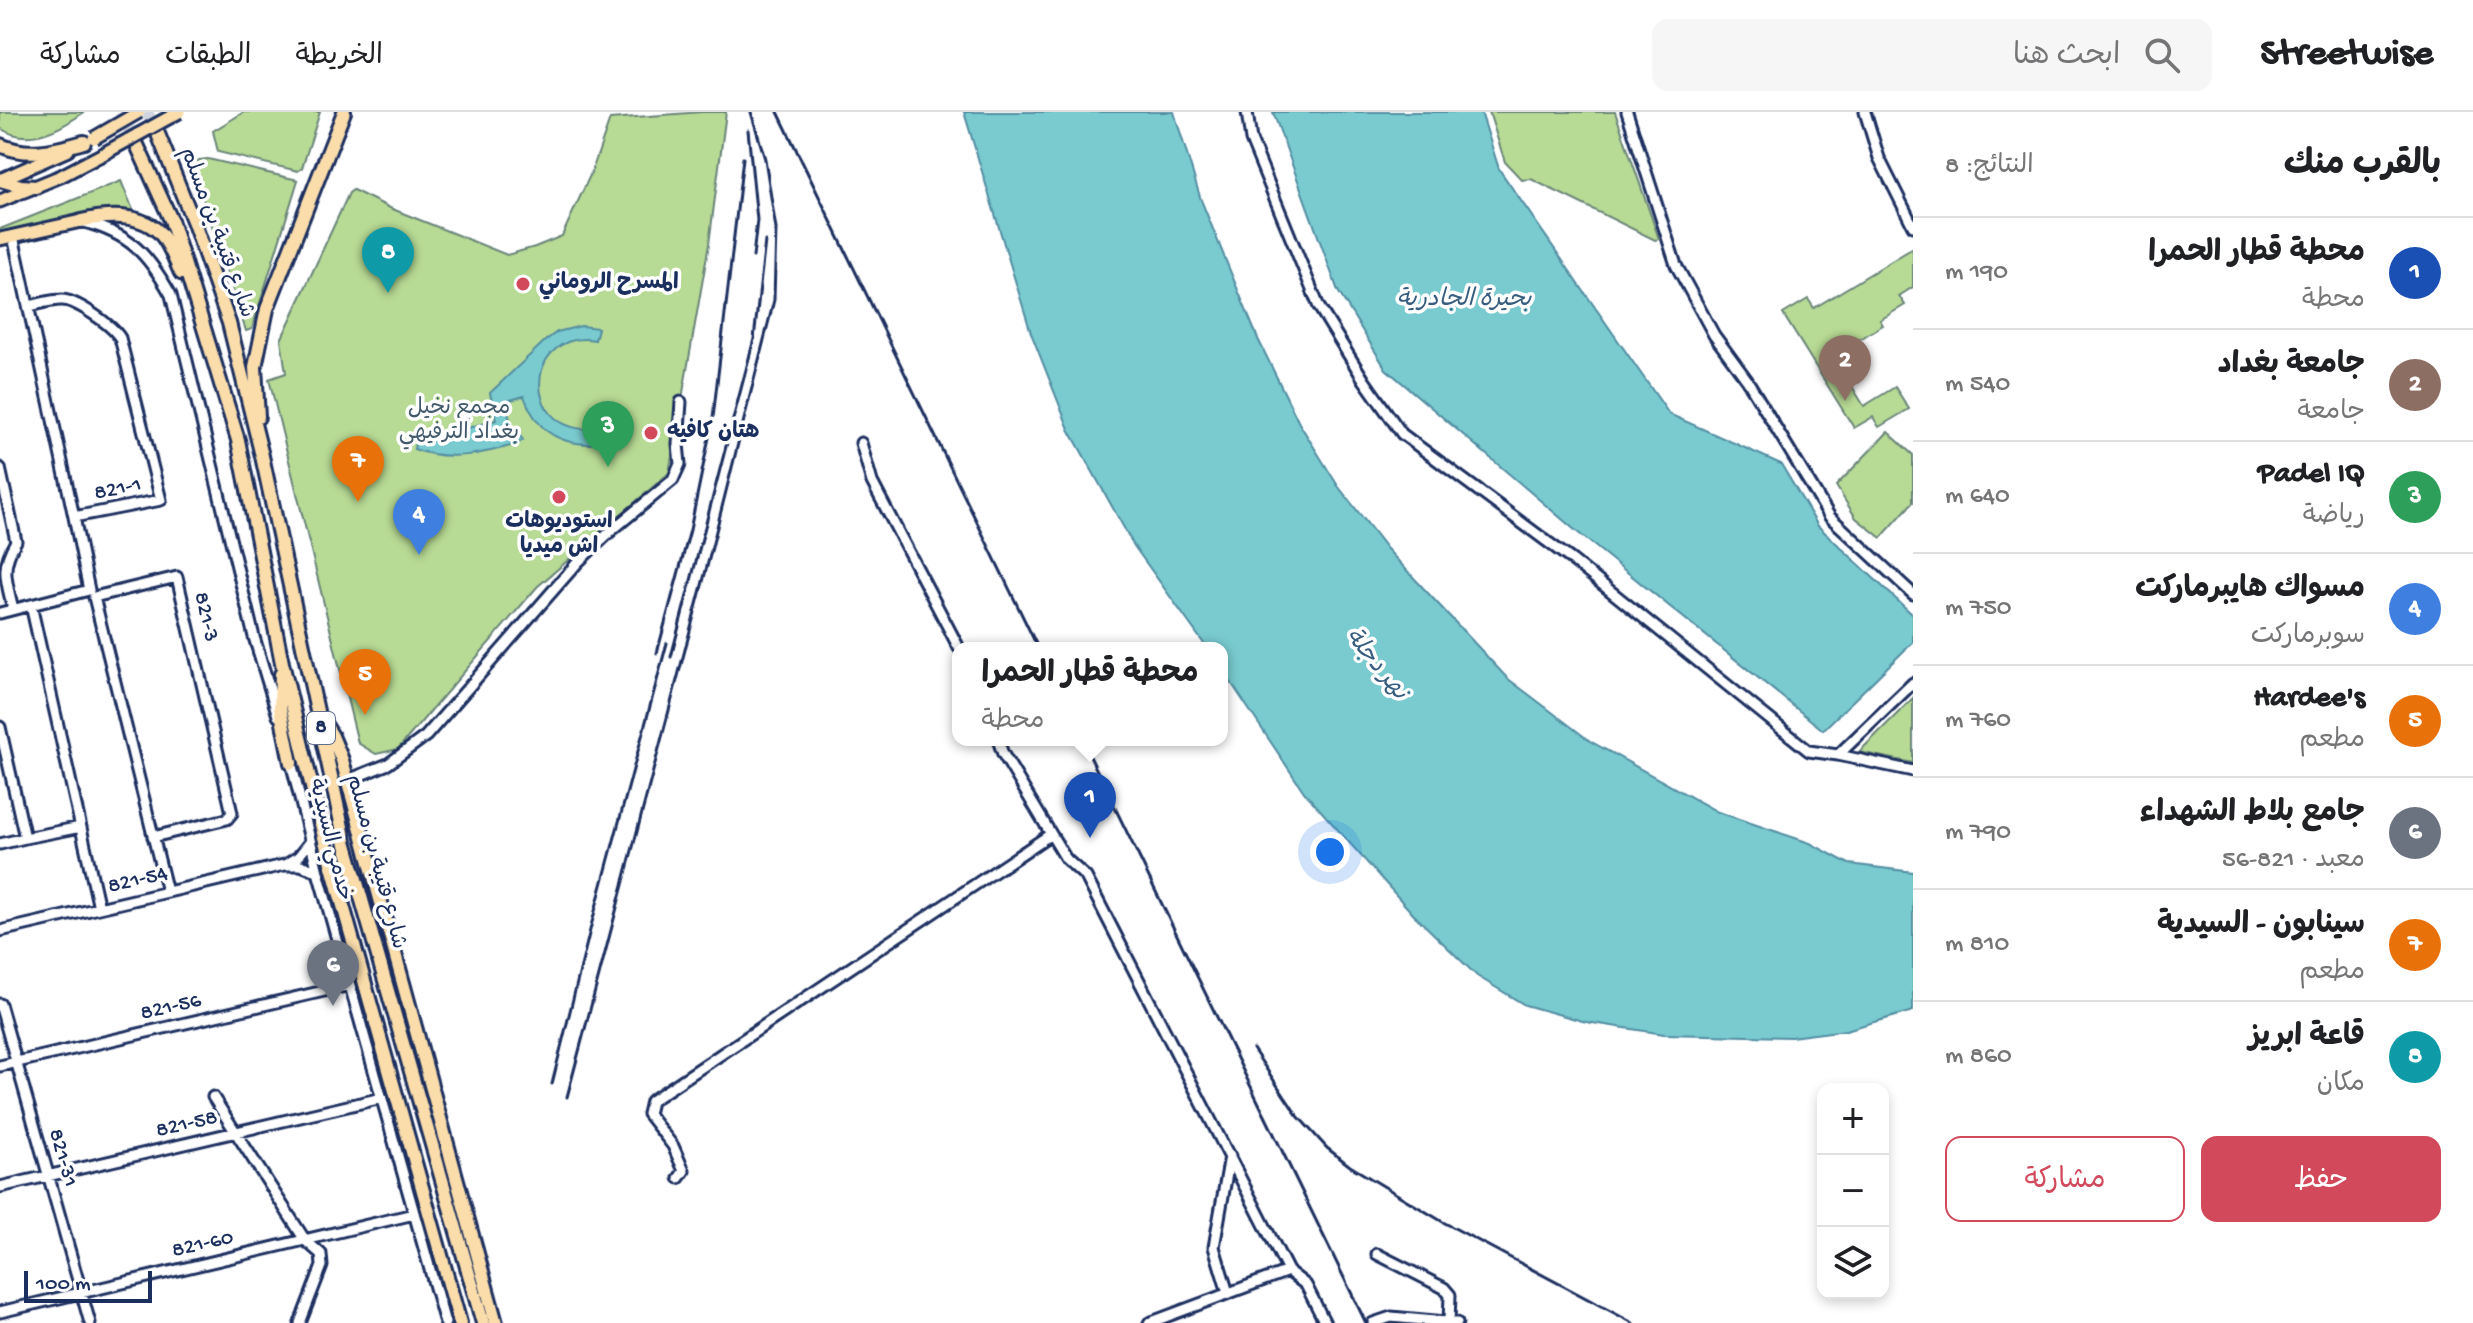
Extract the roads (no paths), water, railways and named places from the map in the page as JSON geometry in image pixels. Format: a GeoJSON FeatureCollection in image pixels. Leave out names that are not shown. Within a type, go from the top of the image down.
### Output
{"type":"FeatureCollection","features":[{"type":"Feature","properties":{"kind":"highway"},"geometry":{"type":"LineString","coordinates":[[262,456],[255,389],[259,342],[267,309],[344,112]]}},
{"type":"Feature","properties":{"kind":"highway","name":"شارع قتيبة بن مسلم"},"geometry":{"type":"LineString","coordinates":[[158,134],[194,223],[229,323],[262,456],[345,841],[483,1323]]}},
{"type":"Feature","properties":{"kind":"highway"},"geometry":{"type":"LineString","coordinates":[[0,145],[14,151],[33,153],[53,151],[89,140]]}},
{"type":"Feature","properties":{"kind":"highway","name":"شارع قتيبة بن مسلم"},"geometry":{"type":"LineString","coordinates":[[137,145],[171,220],[238,440],[282,663],[326,845],[460,1323]]}},
{"type":"Feature","properties":{"kind":"highway"},"geometry":{"type":"LineString","coordinates":[[0,180],[36,187]]}},
{"type":"Feature","properties":{"kind":"highway"},"geometry":{"type":"LineString","coordinates":[[81,221],[116,216],[136,219],[160,233],[200,316]]}},
{"type":"Feature","properties":{"kind":"highway"},"geometry":{"type":"LineString","coordinates":[[282,663],[280,708],[291,763]]}},
{"type":"Feature","properties":{"kind":"highway"},"geometry":{"type":"LineString","coordinates":[[318,715],[338,748],[348,780],[496,1323]]}},
{"type":"Feature","properties":{"kind":"main road"},"geometry":{"type":"LineString","coordinates":[[0,180],[89,140],[139,112]]}},
{"type":"Feature","properties":{"kind":"main road"},"geometry":{"type":"LineString","coordinates":[[0,201],[103,154],[179,112]]}},
{"type":"Feature","properties":{"kind":"main road"},"geometry":{"type":"LineString","coordinates":[[0,239],[81,221]]}},
{"type":"Feature","properties":{"kind":"street"},"geometry":{"type":"LineString","coordinates":[[1247,112],[1251,140],[1319,307],[1402,434],[1572,560],[1809,751],[1913,771]]}},
{"type":"Feature","properties":{"kind":"street"},"geometry":{"type":"LineString","coordinates":[[1627,112],[1676,265],[1714,335],[1747,380],[1830,517],[1913,594]]}},
{"type":"Feature","properties":{"kind":"street"},"geometry":{"type":"LineString","coordinates":[[1865,112],[1879,158],[1913,226]]}},
{"type":"Feature","properties":{"kind":"street","name":"خدمي السيدية"},"geometry":{"type":"LineString","coordinates":[[81,221],[112,230],[132,242],[171,295],[254,637],[445,1323]]}},
{"type":"Feature","properties":{"kind":"street","name":"821-1"},"geometry":{"type":"LineString","coordinates":[[13,236],[74,517],[161,500],[120,338],[115,330],[63,299],[29,306]]}},
{"type":"Feature","properties":{"kind":"street"},"geometry":{"type":"LineString","coordinates":[[348,780],[388,764],[420,742],[578,562],[673,480],[680,464],[681,402]]}},
{"type":"Feature","properties":{"kind":"street"},"geometry":{"type":"LineString","coordinates":[[861,443],[872,482],[956,642]]}},
{"type":"Feature","properties":{"kind":"street"},"geometry":{"type":"LineString","coordinates":[[0,468],[16,541],[1,565],[13,609]]}},
{"type":"Feature","properties":{"kind":"street"},"geometry":{"type":"LineString","coordinates":[[0,613],[89,590],[74,517]]}},
{"type":"Feature","properties":{"kind":"street","name":"821-3"},"geometry":{"type":"LineString","coordinates":[[153,837],[227,819],[232,813],[177,577],[94,597],[153,837],[167,892]]}},
{"type":"Feature","properties":{"kind":"street"},"geometry":{"type":"LineString","coordinates":[[31,605],[99,908]]}},
{"type":"Feature","properties":{"kind":"street"},"geometry":{"type":"LineString","coordinates":[[1838,755],[1913,683]]}},
{"type":"Feature","properties":{"kind":"street"},"geometry":{"type":"LineString","coordinates":[[0,727],[4,764],[25,838]]}},
{"type":"Feature","properties":{"kind":"street"},"geometry":{"type":"LineString","coordinates":[[1000,746],[1066,859],[1086,877],[1288,1271],[1306,1285],[1325,1323]]}},
{"type":"Feature","properties":{"kind":"street"},"geometry":{"type":"LineString","coordinates":[[0,844],[81,827]]}},
{"type":"Feature","properties":{"kind":"street"},"geometry":{"type":"LineString","coordinates":[[679,1178],[684,1171],[680,1159],[648,1114],[651,1101],[1051,834]]}},
{"type":"Feature","properties":{"kind":"street","name":"821-54"},"geometry":{"type":"LineString","coordinates":[[284,865],[298,857],[310,841]]}},
{"type":"Feature","properties":{"kind":"street","name":"821-54"},"geometry":{"type":"LineString","coordinates":[[0,931],[284,865],[301,865],[318,872]]}},
{"type":"Feature","properties":{"kind":"street","name":"821-56"},"geometry":{"type":"LineString","coordinates":[[0,1066],[350,985]]}},
{"type":"Feature","properties":{"kind":"street","name":"821-31"},"geometry":{"type":"LineString","coordinates":[[0,1004],[90,1323]]}},
{"type":"Feature","properties":{"kind":"street"},"geometry":{"type":"LineString","coordinates":[[213,1097],[305,1240],[321,1254],[322,1266],[300,1323]]}},
{"type":"Feature","properties":{"kind":"street","name":"821-58"},"geometry":{"type":"LineString","coordinates":[[0,1187],[382,1098]]}},
{"type":"Feature","properties":{"kind":"street"},"geometry":{"type":"LineString","coordinates":[[1228,1293],[1214,1247],[1230,1156]]}},
{"type":"Feature","properties":{"kind":"street","name":"821-60"},"geometry":{"type":"LineString","coordinates":[[0,1312],[414,1214]]}},
{"type":"Feature","properties":{"kind":"street"},"geometry":{"type":"LineString","coordinates":[[1377,1254],[1444,1288],[1450,1295],[1449,1322]]}},
{"type":"Feature","properties":{"kind":"street"},"geometry":{"type":"LineString","coordinates":[[1149,1323],[1288,1271]]}},
{"type":"Feature","properties":{"kind":"street"},"geometry":{"type":"LineString","coordinates":[[1373,1323],[1391,1317],[1457,1323]]}},
{"type":"Feature","properties":{"kind":"water","name":"نهر دجلة"},"geometry":{"type":"Polygon","coordinates":[[[964,112],[1174,112],[1201,200],[1258,339],[1299,423],[1338,486],[1387,549],[1507,678],[1590,741],[1718,812],[1810,843],[1849,864],[1913,872],[1913,1011],[1846,1030],[1791,1037],[1664,1034],[1586,1022],[1525,1005],[1477,976],[1413,914],[1304,792],[1228,678],[1228,642],[1203,642],[1134,546],[1069,429],[1031,333],[964,112]]]}},
{"type":"Feature","properties":{"kind":"water","name":"بحيرة الجادرية"},"geometry":{"type":"Polygon","coordinates":[[[1273,112],[1481,112],[1499,169],[1669,414],[1781,464],[1818,526],[1913,615],[1913,642],[1823,730],[1576,531],[1386,369],[1338,291],[1273,112]]]}},
{"type":"Feature","properties":{"kind":"water"},"geometry":{"type":"Polygon","coordinates":[[[581,326],[598,328],[595,340],[572,341],[556,349],[545,363],[540,380],[542,398],[551,414],[566,425],[589,429],[591,444],[567,441],[548,432],[534,417],[524,396],[504,402],[512,425],[523,440],[517,444],[453,456],[414,449],[415,443],[496,420],[490,393],[546,340],[557,332],[581,326]]]}},
{"type":"Feature","properties":{"kind":"tunnel"},"geometry":{"type":"LineString","coordinates":[[121,112],[137,145]]}},
{"type":"Feature","properties":{"kind":"tunnel"},"geometry":{"type":"LineString","coordinates":[[147,112],[158,134]]}},
{"type":"Feature","properties":{"kind":"railway"},"geometry":{"type":"LineString","coordinates":[[567,1097],[774,300],[776,229],[765,159],[751,112]]}},
{"type":"Feature","properties":{"kind":"railway"},"geometry":{"type":"LineString","coordinates":[[778,112],[1035,642]]}},
{"type":"Feature","properties":{"kind":"railway"},"geometry":{"type":"LineString","coordinates":[[748,130],[757,220],[753,257]]}},
{"type":"Feature","properties":{"kind":"railway"},"geometry":{"type":"LineString","coordinates":[[657,653],[690,530],[713,418],[743,158]]}},
{"type":"Feature","properties":{"kind":"railway"},"geometry":{"type":"LineString","coordinates":[[671,657],[754,339],[765,241]]}},
{"type":"Feature","properties":{"kind":"railway"},"geometry":{"type":"LineString","coordinates":[[552,1084],[667,643]]}},
{"type":"Feature","properties":{"kind":"railway"},"geometry":{"type":"LineString","coordinates":[[1085,746],[1366,1323]]}},
{"type":"Feature","properties":{"kind":"railway"},"geometry":{"type":"LineString","coordinates":[[1253,1049],[1297,1115],[1327,1148],[1350,1166],[1443,1222],[1633,1323]]}},
{"type":"Feature","properties":{"kind":"place","name":"المسرح الروماني"},"geometry":{"type":"Point","coordinates":[523,284]}},
{"type":"Feature","properties":{"kind":"place","name":"قاعة ابريز"},"geometry":{"type":"Point","coordinates":[388,293]}},
{"type":"Feature","properties":{"kind":"place","name":"جامعة بغداد"},"geometry":{"type":"Point","coordinates":[1845,401]}},
{"type":"Feature","properties":{"kind":"place","name":"هتان كافيه"},"geometry":{"type":"Point","coordinates":[651,433]}},
{"type":"Feature","properties":{"kind":"place","name":"Padel IQ"},"geometry":{"type":"Point","coordinates":[608,467]}},
{"type":"Feature","properties":{"kind":"place","name":"استوديوهات اش ميديا"},"geometry":{"type":"Point","coordinates":[559,497]}},
{"type":"Feature","properties":{"kind":"place","name":"سينابون - السيدية"},"geometry":{"type":"Point","coordinates":[358,502]}},
{"type":"Feature","properties":{"kind":"place","name":"مسواك هايبرماركت"},"geometry":{"type":"Point","coordinates":[419,555]}},
{"type":"Feature","properties":{"kind":"place","name":"Hardee's"},"geometry":{"type":"Point","coordinates":[365,715]}},
{"type":"Feature","properties":{"kind":"place","name":"محطة قطار الحمرا"},"geometry":{"type":"Point","coordinates":[1090,838]}},
{"type":"Feature","properties":{"kind":"place","name":"جامع بلاط الشهداء"},"geometry":{"type":"Point","coordinates":[333,1006]}},
{"type":"Feature","properties":{"kind":"park label","name":"مجمع نخيل بغداد الترفيهي"},"geometry":{"type":"Point","coordinates":[459,422]}}]}
